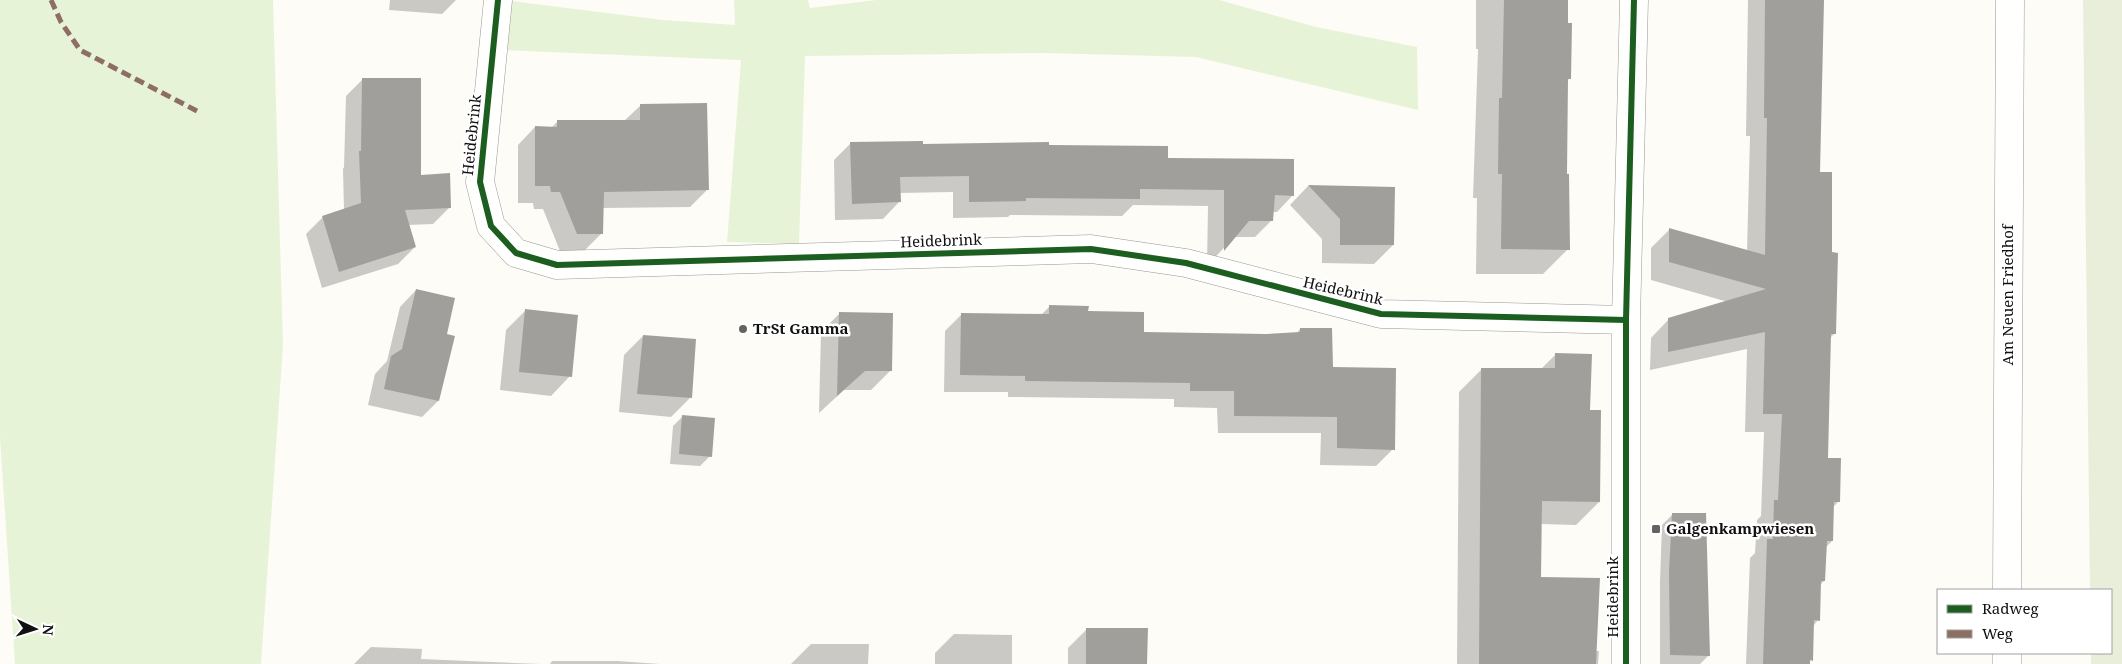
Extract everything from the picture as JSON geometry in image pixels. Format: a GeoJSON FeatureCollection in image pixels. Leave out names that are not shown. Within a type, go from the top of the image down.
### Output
{"type":"FeatureCollection","features":[{"type":"Feature","properties":{"kind":"street","name":"Heidebrink"},"geometry":{"type":"LineString","coordinates":[[498,0],[480,182],[491,226],[516,253],[557,265],[1091,249],[1186,262],[1381,314],[1626,320]]}},
{"type":"Feature","properties":{"kind":"street","name":"Heidebrink"},"geometry":{"type":"LineString","coordinates":[[1626,664],[1626,320],[1634,0]]}},
{"type":"Feature","properties":{"kind":"street","name":"Am Neuen Friedhof"},"geometry":{"type":"LineString","coordinates":[[2007,589],[2010,0]]}},
{"type":"Feature","properties":{"kind":"green space"},"geometry":{"type":"Polygon","coordinates":[[[0,0],[273,0],[283,345],[261,664],[15,664],[0,437],[0,0]]]}},
{"type":"Feature","properties":{"kind":"green space"},"geometry":{"type":"Polygon","coordinates":[[[734,0],[808,0],[810,8],[876,0],[1219,0],[1316,27],[1417,47],[1418,110],[1196,57],[1044,53],[805,56],[799,244],[727,242],[741,60],[505,50],[511,1],[663,20],[735,25],[734,0]]]}},
{"type":"Feature","properties":{"kind":"green space"},"geometry":{"type":"Polygon","coordinates":[[[2083,0],[2122,0],[2122,664],[2091,664],[2091,654],[2112,654],[2112,589],[2090,589],[2083,0]]]}},
{"type":"Feature","properties":{"kind":"building"},"geometry":{"type":"Polygon","coordinates":[[[1504,0],[1568,0],[1568,23],[1572,23],[1571,79],[1568,79],[1567,174],[1569,174],[1570,250],[1501,249],[1502,174],[1498,174],[1499,98],[1502,98],[1504,0]]]}},
{"type":"Feature","properties":{"kind":"building"},"geometry":{"type":"Polygon","coordinates":[[[1765,0],[1824,0],[1820,172],[1832,172],[1832,252],[1838,253],[1836,334],[1831,334],[1828,458],[1841,458],[1840,502],[1834,502],[1833,541],[1827,541],[1825,581],[1821,581],[1820,621],[1814,620],[1813,661],[1810,660],[1810,664],[1763,664],[1767,539],[1773,539],[1774,500],[1778,500],[1782,414],[1763,414],[1765,332],[1668,352],[1668,318],[1766,289],[1669,262],[1669,228],[1765,255],[1767,118],[1764,118],[1765,0]]]}},
{"type":"Feature","properties":{"kind":"building"},"geometry":{"type":"Polygon","coordinates":[[[362,78],[421,78],[421,175],[450,173],[451,208],[405,210],[416,247],[339,272],[322,216],[361,203],[359,151],[361,151],[362,78]]]}},
{"type":"Feature","properties":{"kind":"building"},"geometry":{"type":"Polygon","coordinates":[[[707,103],[709,190],[604,192],[603,234],[577,234],[560,192],[551,192],[550,186],[535,186],[535,126],[557,127],[557,120],[640,120],[640,104],[707,103]]]}},
{"type":"Feature","properties":{"kind":"building"},"geometry":{"type":"Polygon","coordinates":[[[923,141],[923,144],[1049,142],[1049,145],[1168,146],[1168,158],[1294,159],[1294,196],[1275,195],[1273,221],[1249,221],[1224,251],[1224,190],[1140,189],[1140,199],[1026,198],[1026,201],[969,202],[969,176],[900,177],[901,202],[852,204],[850,142],[923,141]]]}},
{"type":"Feature","properties":{"kind":"building"},"geometry":{"type":"Polygon","coordinates":[[[1308,185],[1395,187],[1394,245],[1340,245],[1340,219],[1308,185]]]}},
{"type":"Feature","properties":{"kind":"building"},"geometry":{"type":"Polygon","coordinates":[[[416,289],[455,298],[447,334],[455,336],[439,401],[384,389],[391,356],[402,349],[416,289]]]}},
{"type":"Feature","properties":{"kind":"building"},"geometry":{"type":"Polygon","coordinates":[[[1049,305],[1089,306],[1088,311],[1144,312],[1144,332],[1266,334],[1300,332],[1300,328],[1332,328],[1333,367],[1396,368],[1395,450],[1337,448],[1337,417],[1234,416],[1234,391],[1190,391],[1190,383],[1025,381],[1025,376],[960,375],[961,313],[1049,314],[1049,305]]]}},
{"type":"Feature","properties":{"kind":"building"},"geometry":{"type":"Polygon","coordinates":[[[525,309],[578,315],[572,377],[519,372],[525,309]]]}},
{"type":"Feature","properties":{"kind":"building"},"geometry":{"type":"Polygon","coordinates":[[[839,312],[893,313],[892,371],[865,371],[837,396],[839,312]]]}},
{"type":"Feature","properties":{"kind":"building"},"geometry":{"type":"Polygon","coordinates":[[[643,335],[696,339],[692,398],[637,394],[643,335]]]}},
{"type":"Feature","properties":{"kind":"building"},"geometry":{"type":"Polygon","coordinates":[[[1555,353],[1592,354],[1590,410],[1601,410],[1600,502],[1542,501],[1541,577],[1600,578],[1596,664],[1479,664],[1481,368],[1555,368],[1555,353]]]}},
{"type":"Feature","properties":{"kind":"building"},"geometry":{"type":"Polygon","coordinates":[[[682,415],[715,418],[712,457],[679,454],[682,415]]]}},
{"type":"Feature","properties":{"kind":"building"},"geometry":{"type":"Polygon","coordinates":[[[1672,513],[1706,513],[1710,656],[1670,655],[1669,572],[1672,513]]]}},
{"type":"Feature","properties":{"kind":"building"},"geometry":{"type":"Polygon","coordinates":[[[1086,628],[1148,628],[1147,664],[1086,664],[1086,628]]]}},
{"type":"Feature","properties":{"kind":"marked path"},"geometry":{"type":"LineString","coordinates":[[51,0],[61,22],[80,50],[197,111]]}},
{"type":"Feature","properties":{"kind":"cycle path"},"geometry":{"type":"LineString","coordinates":[[498,0],[480,182],[491,226],[516,253],[557,265],[1091,249],[1186,263],[1381,314],[1626,320]]}},
{"type":"Feature","properties":{"kind":"cycle path"},"geometry":{"type":"LineString","coordinates":[[1626,664],[1626,320],[1634,0]]}},
{"type":"Feature","properties":{"kind":"place","name":"TrSt Gamma"},"geometry":{"type":"Point","coordinates":[743,329]}},
{"type":"Feature","properties":{"kind":"place","name":"Galgenkampwiesen"},"geometry":{"type":"Point","coordinates":[1656,529]}}]}
